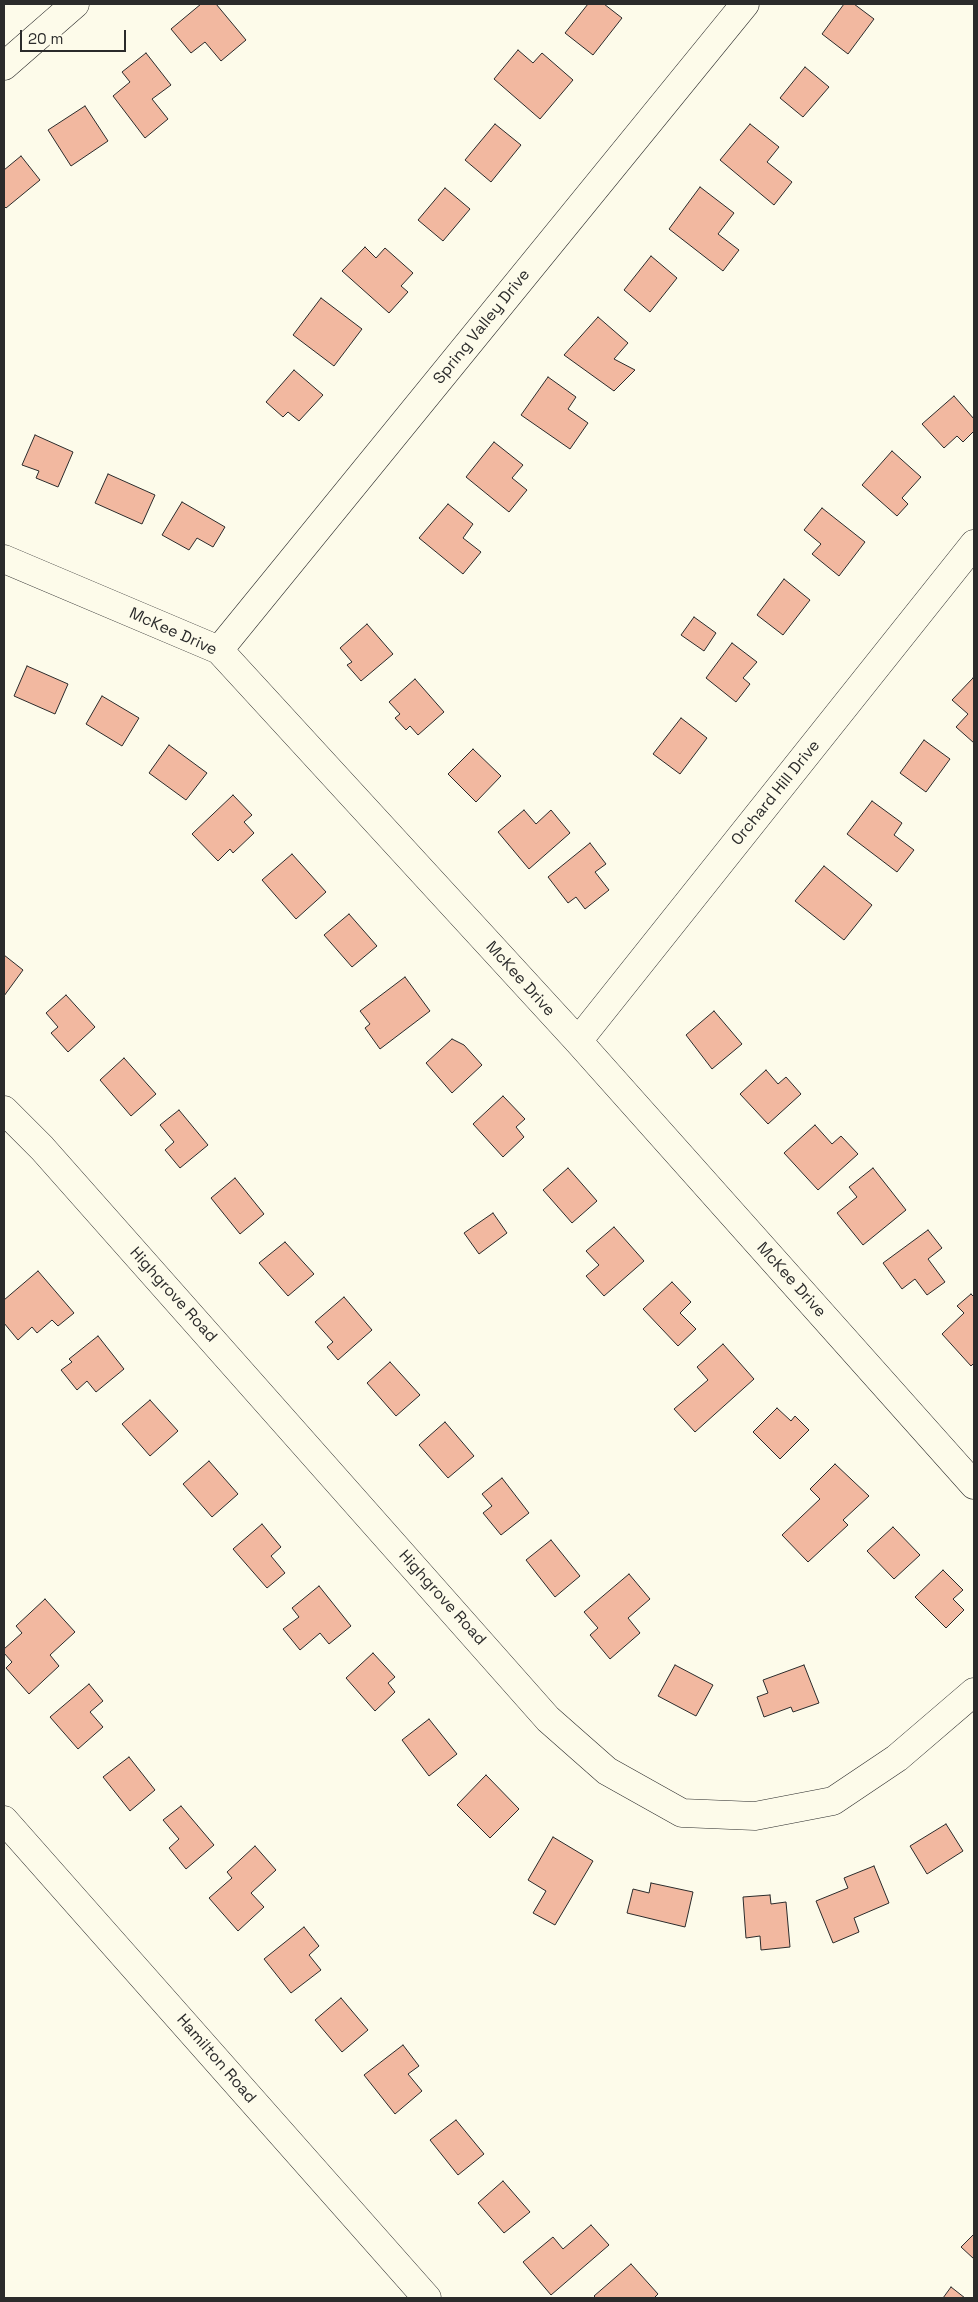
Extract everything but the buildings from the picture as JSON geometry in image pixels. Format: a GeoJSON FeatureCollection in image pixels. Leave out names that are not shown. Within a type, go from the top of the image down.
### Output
{"type":"FeatureCollection","features":[{"type":"Feature","properties":{"kind":"street"},"geometry":{"type":"LineString","coordinates":[[4,66],[75,4]]}},
{"type":"Feature","properties":{"kind":"street","name":"Spring Valley Drive"},"geometry":{"type":"LineString","coordinates":[[219,650],[745,4]]}},
{"type":"Feature","properties":{"kind":"street","name":"Orchard Hill Drive"},"geometry":{"type":"LineString","coordinates":[[578,1041],[974,544]]}},
{"type":"Feature","properties":{"kind":"street","name":"McKee Drive"},"geometry":{"type":"LineString","coordinates":[[4,559],[219,650],[578,1041],[974,1485]]}},
{"type":"Feature","properties":{"kind":"street","name":"Highgrove Road"},"geometry":{"type":"LineString","coordinates":[[4,1110],[49,1155],[548,1719],[607,1771],[682,1813],[755,1816],[833,1801],[897,1758],[974,1692]]}},
{"type":"Feature","properties":{"kind":"street","name":"Hamilton Road"},"geometry":{"type":"LineString","coordinates":[[4,1820],[427,2298]]}}]}
